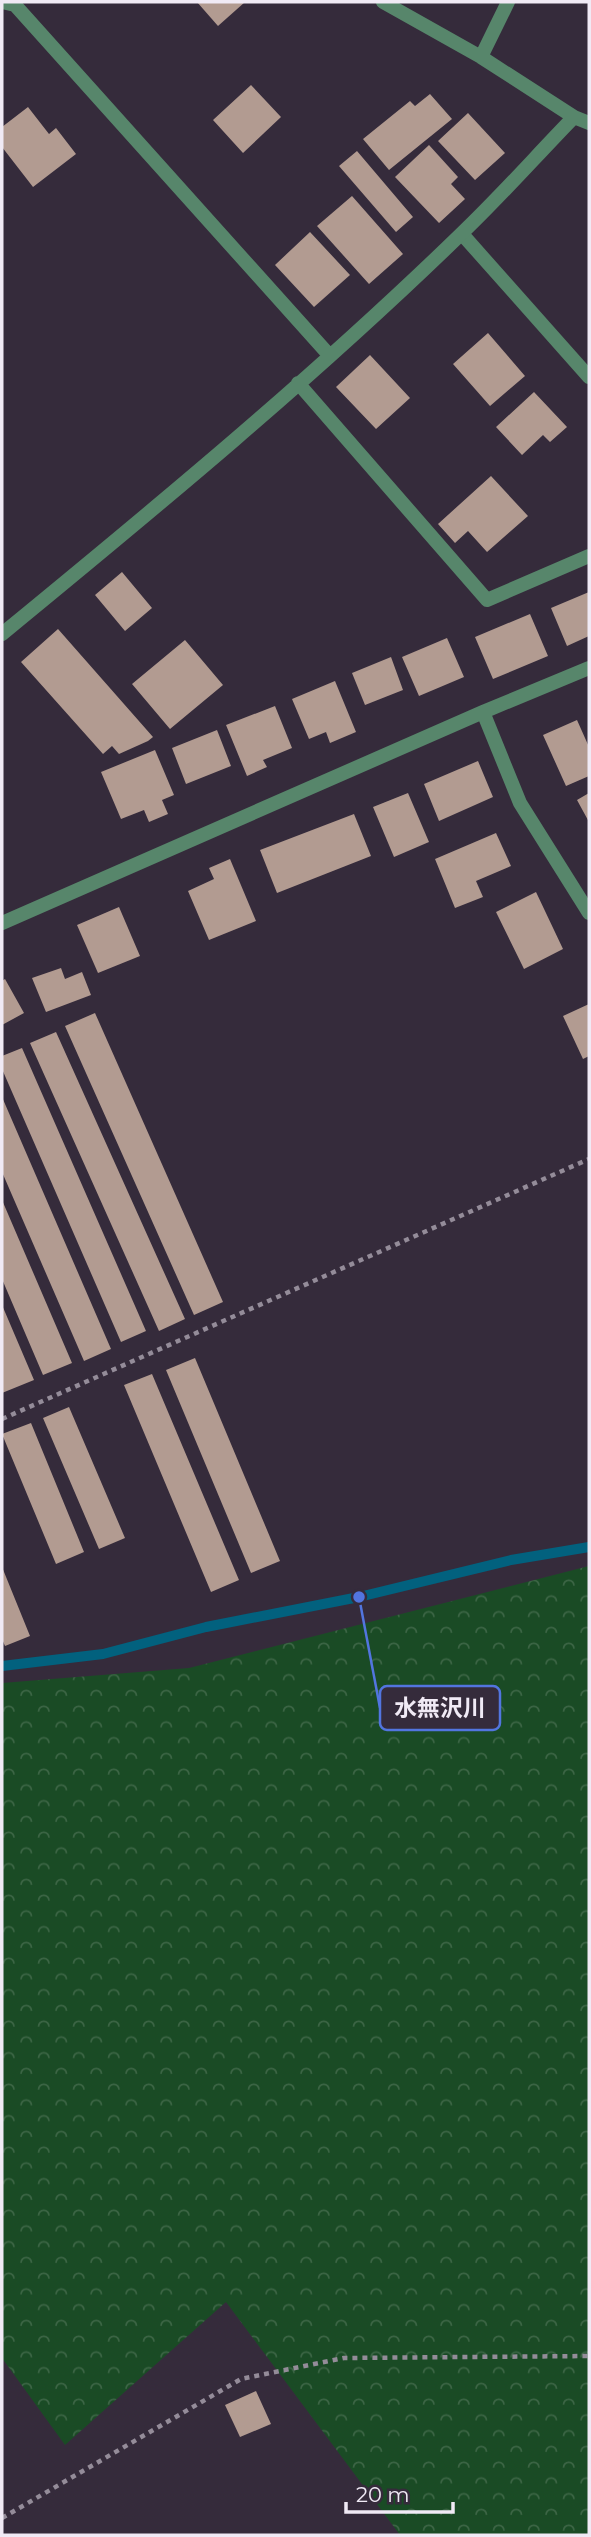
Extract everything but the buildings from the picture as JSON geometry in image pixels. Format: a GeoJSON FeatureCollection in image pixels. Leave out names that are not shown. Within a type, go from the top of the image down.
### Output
{"type":"FeatureCollection","features":[{"type":"Feature","properties":{"kind":"street"},"geometry":{"type":"LineString","coordinates":[[2,2],[15,5],[330,356]]}},
{"type":"Feature","properties":{"kind":"street"},"geometry":{"type":"LineString","coordinates":[[383,2],[481,57],[574,117],[589,123]]}},
{"type":"Feature","properties":{"kind":"street"},"geometry":{"type":"LineString","coordinates":[[481,57],[508,2]]}},
{"type":"Feature","properties":{"kind":"street"},"geometry":{"type":"LineString","coordinates":[[2,634],[125,533],[330,356],[461,234],[574,117]]}},
{"type":"Feature","properties":{"kind":"street"},"geometry":{"type":"LineString","coordinates":[[461,234],[589,377]]}},
{"type":"Feature","properties":{"kind":"street"},"geometry":{"type":"LineString","coordinates":[[298,383],[487,600],[589,556]]}},
{"type":"Feature","properties":{"kind":"street"},"geometry":{"type":"LineString","coordinates":[[2,923],[589,668]]}},
{"type":"Feature","properties":{"kind":"street"},"geometry":{"type":"LineString","coordinates":[[483,712],[520,803],[589,913]]}},
{"type":"Feature","properties":{"kind":"path"},"geometry":{"type":"LineString","coordinates":[[2,1419],[589,1159]]}},
{"type":"Feature","properties":{"kind":"path"},"geometry":{"type":"LineString","coordinates":[[2,2518],[241,2379],[344,2358],[589,2356]]}},
{"type":"Feature","properties":{"kind":"green space"},"geometry":{"type":"Polygon","coordinates":[[[589,1566],[589,2535],[400,2535],[226,2302],[65,2445],[2,2358],[2,1683],[189,1668],[589,1566]]]}},
{"type":"Feature","properties":{"kind":"waterway"},"geometry":{"type":"LineString","coordinates":[[2,1666],[103,1654],[206,1627],[359,1597],[511,1560],[589,1547]]}},
{"type":"Feature","properties":{"kind":"place","name":"水無沢川"},"geometry":{"type":"Point","coordinates":[359,1597]}}]}
